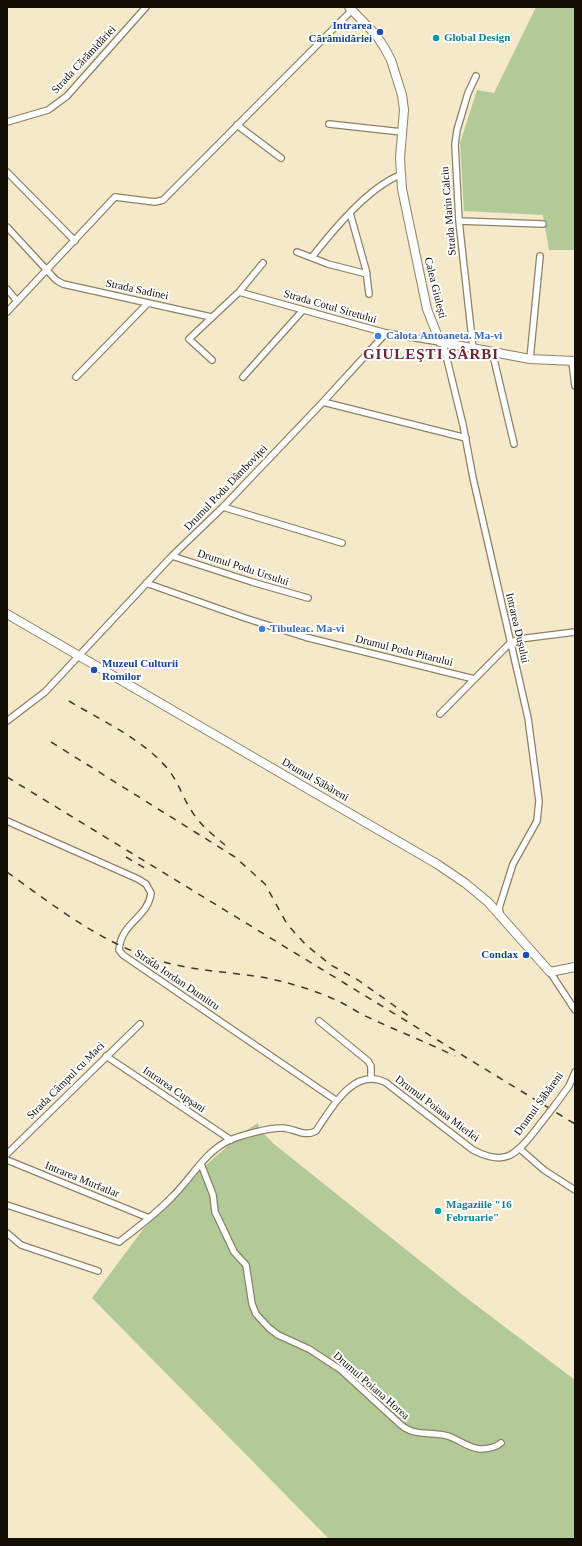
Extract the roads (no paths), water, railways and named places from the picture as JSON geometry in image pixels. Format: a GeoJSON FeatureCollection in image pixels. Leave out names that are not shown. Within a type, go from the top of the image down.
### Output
{"type":"FeatureCollection","features":[{"type":"Feature","properties":{"kind":"main road","name":"Calea Giulești"},"geometry":{"type":"LineString","coordinates":[[350,8],[376,35],[391,60],[404,102],[400,174],[408,222],[427,309],[441,342]]}},
{"type":"Feature","properties":{"kind":"main road"},"geometry":{"type":"LineString","coordinates":[[441,342],[530,359],[574,362]]}},
{"type":"Feature","properties":{"kind":"main road","name":"Drumul Săbăreni"},"geometry":{"type":"LineString","coordinates":[[7,614],[438,864],[465,883],[500,913],[550,972]]}},
{"type":"Feature","properties":{"kind":"main road"},"geometry":{"type":"LineString","coordinates":[[550,972],[575,966]]}},
{"type":"Feature","properties":{"kind":"street","name":"Strada Cărămidăriei"},"geometry":{"type":"LineString","coordinates":[[7,122],[48,110],[67,96],[146,7]]}},
{"type":"Feature","properties":{"kind":"street"},"geometry":{"type":"LineString","coordinates":[[7,312],[116,197],[155,202],[163,200],[350,8]]}},
{"type":"Feature","properties":{"kind":"street","name":"Strada Marin Calciu"},"geometry":{"type":"LineString","coordinates":[[473,348],[459,221],[455,145],[457,130],[468,93],[476,76]]}},
{"type":"Feature","properties":{"kind":"street"},"geometry":{"type":"LineString","coordinates":[[329,124],[402,132]]}},
{"type":"Feature","properties":{"kind":"street"},"geometry":{"type":"LineString","coordinates":[[237,125],[281,158]]}},
{"type":"Feature","properties":{"kind":"street"},"geometry":{"type":"LineString","coordinates":[[7,172],[75,241]]}},
{"type":"Feature","properties":{"kind":"street"},"geometry":{"type":"LineString","coordinates":[[312,257],[350,213],[386,183],[400,174]]}},
{"type":"Feature","properties":{"kind":"street"},"geometry":{"type":"LineString","coordinates":[[350,213],[360,244],[367,274],[369,294]]}},
{"type":"Feature","properties":{"kind":"street"},"geometry":{"type":"LineString","coordinates":[[459,221],[543,224]]}},
{"type":"Feature","properties":{"kind":"street","name":"Strada Sadinei"},"geometry":{"type":"LineString","coordinates":[[7,226],[47,270],[63,284],[211,317]]}},
{"type":"Feature","properties":{"kind":"street"},"geometry":{"type":"LineString","coordinates":[[297,252],[328,264],[367,274]]}},
{"type":"Feature","properties":{"kind":"street"},"geometry":{"type":"LineString","coordinates":[[530,359],[540,256]]}},
{"type":"Feature","properties":{"kind":"street"},"geometry":{"type":"LineString","coordinates":[[212,360],[189,339],[239,292],[264,263]]}},
{"type":"Feature","properties":{"kind":"street"},"geometry":{"type":"LineString","coordinates":[[7,289],[17,301]]}},
{"type":"Feature","properties":{"kind":"street","name":"Strada Cotul Siretului"},"geometry":{"type":"LineString","coordinates":[[239,292],[386,333],[441,342]]}},
{"type":"Feature","properties":{"kind":"street"},"geometry":{"type":"LineString","coordinates":[[76,376],[148,303]]}},
{"type":"Feature","properties":{"kind":"street"},"geometry":{"type":"LineString","coordinates":[[243,377],[302,310]]}},
{"type":"Feature","properties":{"kind":"street","name":"Drumul Podu Dâmboviței"},"geometry":{"type":"LineString","coordinates":[[7,721],[44,692],[172,556],[223,507],[324,402],[386,333]]}},
{"type":"Feature","properties":{"kind":"street","name":"Intrarea Dușului"},"geometry":{"type":"LineString","coordinates":[[441,342],[466,438],[473,478],[528,718],[539,801],[537,821],[514,864],[499,908],[500,913]]}},
{"type":"Feature","properties":{"kind":"street"},"geometry":{"type":"LineString","coordinates":[[492,351],[514,444]]}},
{"type":"Feature","properties":{"kind":"street"},"geometry":{"type":"LineString","coordinates":[[574,362],[575,386]]}},
{"type":"Feature","properties":{"kind":"street"},"geometry":{"type":"LineString","coordinates":[[324,402],[466,438]]}},
{"type":"Feature","properties":{"kind":"street"},"geometry":{"type":"LineString","coordinates":[[223,507],[342,543]]}},
{"type":"Feature","properties":{"kind":"street","name":"Drumul Podu Ursului"},"geometry":{"type":"LineString","coordinates":[[172,556],[252,582],[308,598]]}},
{"type":"Feature","properties":{"kind":"street","name":"Drumul Podu Pitarului"},"geometry":{"type":"LineString","coordinates":[[146,583],[245,618],[305,637],[474,679]]}},
{"type":"Feature","properties":{"kind":"street"},"geometry":{"type":"LineString","coordinates":[[440,714],[510,643],[520,639],[575,632]]}},
{"type":"Feature","properties":{"kind":"street","name":"Strada Iordan Dumitru"},"geometry":{"type":"LineString","coordinates":[[7,821],[115,868],[146,884],[151,893],[149,902],[123,934],[119,950],[122,955],[337,1101]]}},
{"type":"Feature","properties":{"kind":"street","name":"Drumul Săbăreni"},"geometry":{"type":"LineString","coordinates":[[550,972],[575,1010]]}},
{"type":"Feature","properties":{"kind":"street"},"geometry":{"type":"LineString","coordinates":[[7,1205],[119,1242],[150,1218],[221,1145],[230,1140],[280,1128],[302,1133],[312,1133],[316,1131],[337,1101],[354,1084],[371,1078],[371,1066],[368,1061],[320,1021]]}},
{"type":"Feature","properties":{"kind":"street","name":"Strada Câmpul cu Maci"},"geometry":{"type":"LineString","coordinates":[[7,1154],[140,1024]]}},
{"type":"Feature","properties":{"kind":"street","name":"Intrarea Cupșani"},"geometry":{"type":"LineString","coordinates":[[106,1056],[230,1140]]}},
{"type":"Feature","properties":{"kind":"street","name":"Drumul Săbăreni"},"geometry":{"type":"LineString","coordinates":[[520,1149],[555,1105],[568,1086],[575,1072]]}},
{"type":"Feature","properties":{"kind":"street","name":"Drumul Poiana Mierlei"},"geometry":{"type":"LineString","coordinates":[[371,1078],[385,1082],[479,1153],[505,1157],[520,1149]]}},
{"type":"Feature","properties":{"kind":"street"},"geometry":{"type":"LineString","coordinates":[[520,1149],[544,1170],[575,1190]]}},
{"type":"Feature","properties":{"kind":"street","name":"Intrarea Murfatlar"},"geometry":{"type":"LineString","coordinates":[[7,1160],[150,1218]]}},
{"type":"Feature","properties":{"kind":"street","name":"Drumul Poiana Horea"},"geometry":{"type":"LineString","coordinates":[[201,1164],[212,1195],[215,1212],[234,1252],[246,1265],[252,1304],[256,1314],[269,1328],[309,1349],[336,1367],[401,1425],[411,1432],[449,1436],[465,1445],[480,1449],[494,1447],[501,1443]]}},
{"type":"Feature","properties":{"kind":"street"},"geometry":{"type":"LineString","coordinates":[[7,1234],[21,1244],[98,1271]]}},
{"type":"Feature","properties":{"kind":"railway"},"geometry":{"type":"LineString","coordinates":[[69,701],[121,731],[157,757],[171,773],[194,815],[206,829],[225,845]]}},
{"type":"Feature","properties":{"kind":"railway"},"geometry":{"type":"LineString","coordinates":[[51,742],[235,857],[265,884],[287,924],[306,945],[331,965],[358,980],[413,1019]]}},
{"type":"Feature","properties":{"kind":"railway"},"geometry":{"type":"LineString","coordinates":[[7,777],[575,1124]]}},
{"type":"Feature","properties":{"kind":"railway"},"geometry":{"type":"LineString","coordinates":[[126,857],[150,871]]}},
{"type":"Feature","properties":{"kind":"railway"},"geometry":{"type":"LineString","coordinates":[[7,872],[89,929],[133,951],[157,960],[181,966],[268,978],[303,987],[333,999],[368,1017],[455,1056]]}},
{"type":"Feature","properties":{"kind":"place","name":"Intrarea Cărămidăriei"},"geometry":{"type":"Point","coordinates":[380,32]}},
{"type":"Feature","properties":{"kind":"place","name":"Global Design"},"geometry":{"type":"Point","coordinates":[436,38]}},
{"type":"Feature","properties":{"kind":"place","name":"Calota Antoaneta. Ma-vi"},"geometry":{"type":"Point","coordinates":[378,336]}},
{"type":"Feature","properties":{"kind":"place","name":"Tibuleac. Ma-vi"},"geometry":{"type":"Point","coordinates":[262,629]}},
{"type":"Feature","properties":{"kind":"place","name":"Muzeul Culturii Romilor"},"geometry":{"type":"Point","coordinates":[94,670]}},
{"type":"Feature","properties":{"kind":"place","name":"Condax"},"geometry":{"type":"Point","coordinates":[526,955]}},
{"type":"Feature","properties":{"kind":"place","name":"Magaziile \"16 Februarie\""},"geometry":{"type":"Point","coordinates":[438,1211]}},
{"type":"Feature","properties":{"kind":"district","name":"GIULEŞTI SÂRBI"},"geometry":{"type":"Point","coordinates":[431,355]}}]}
